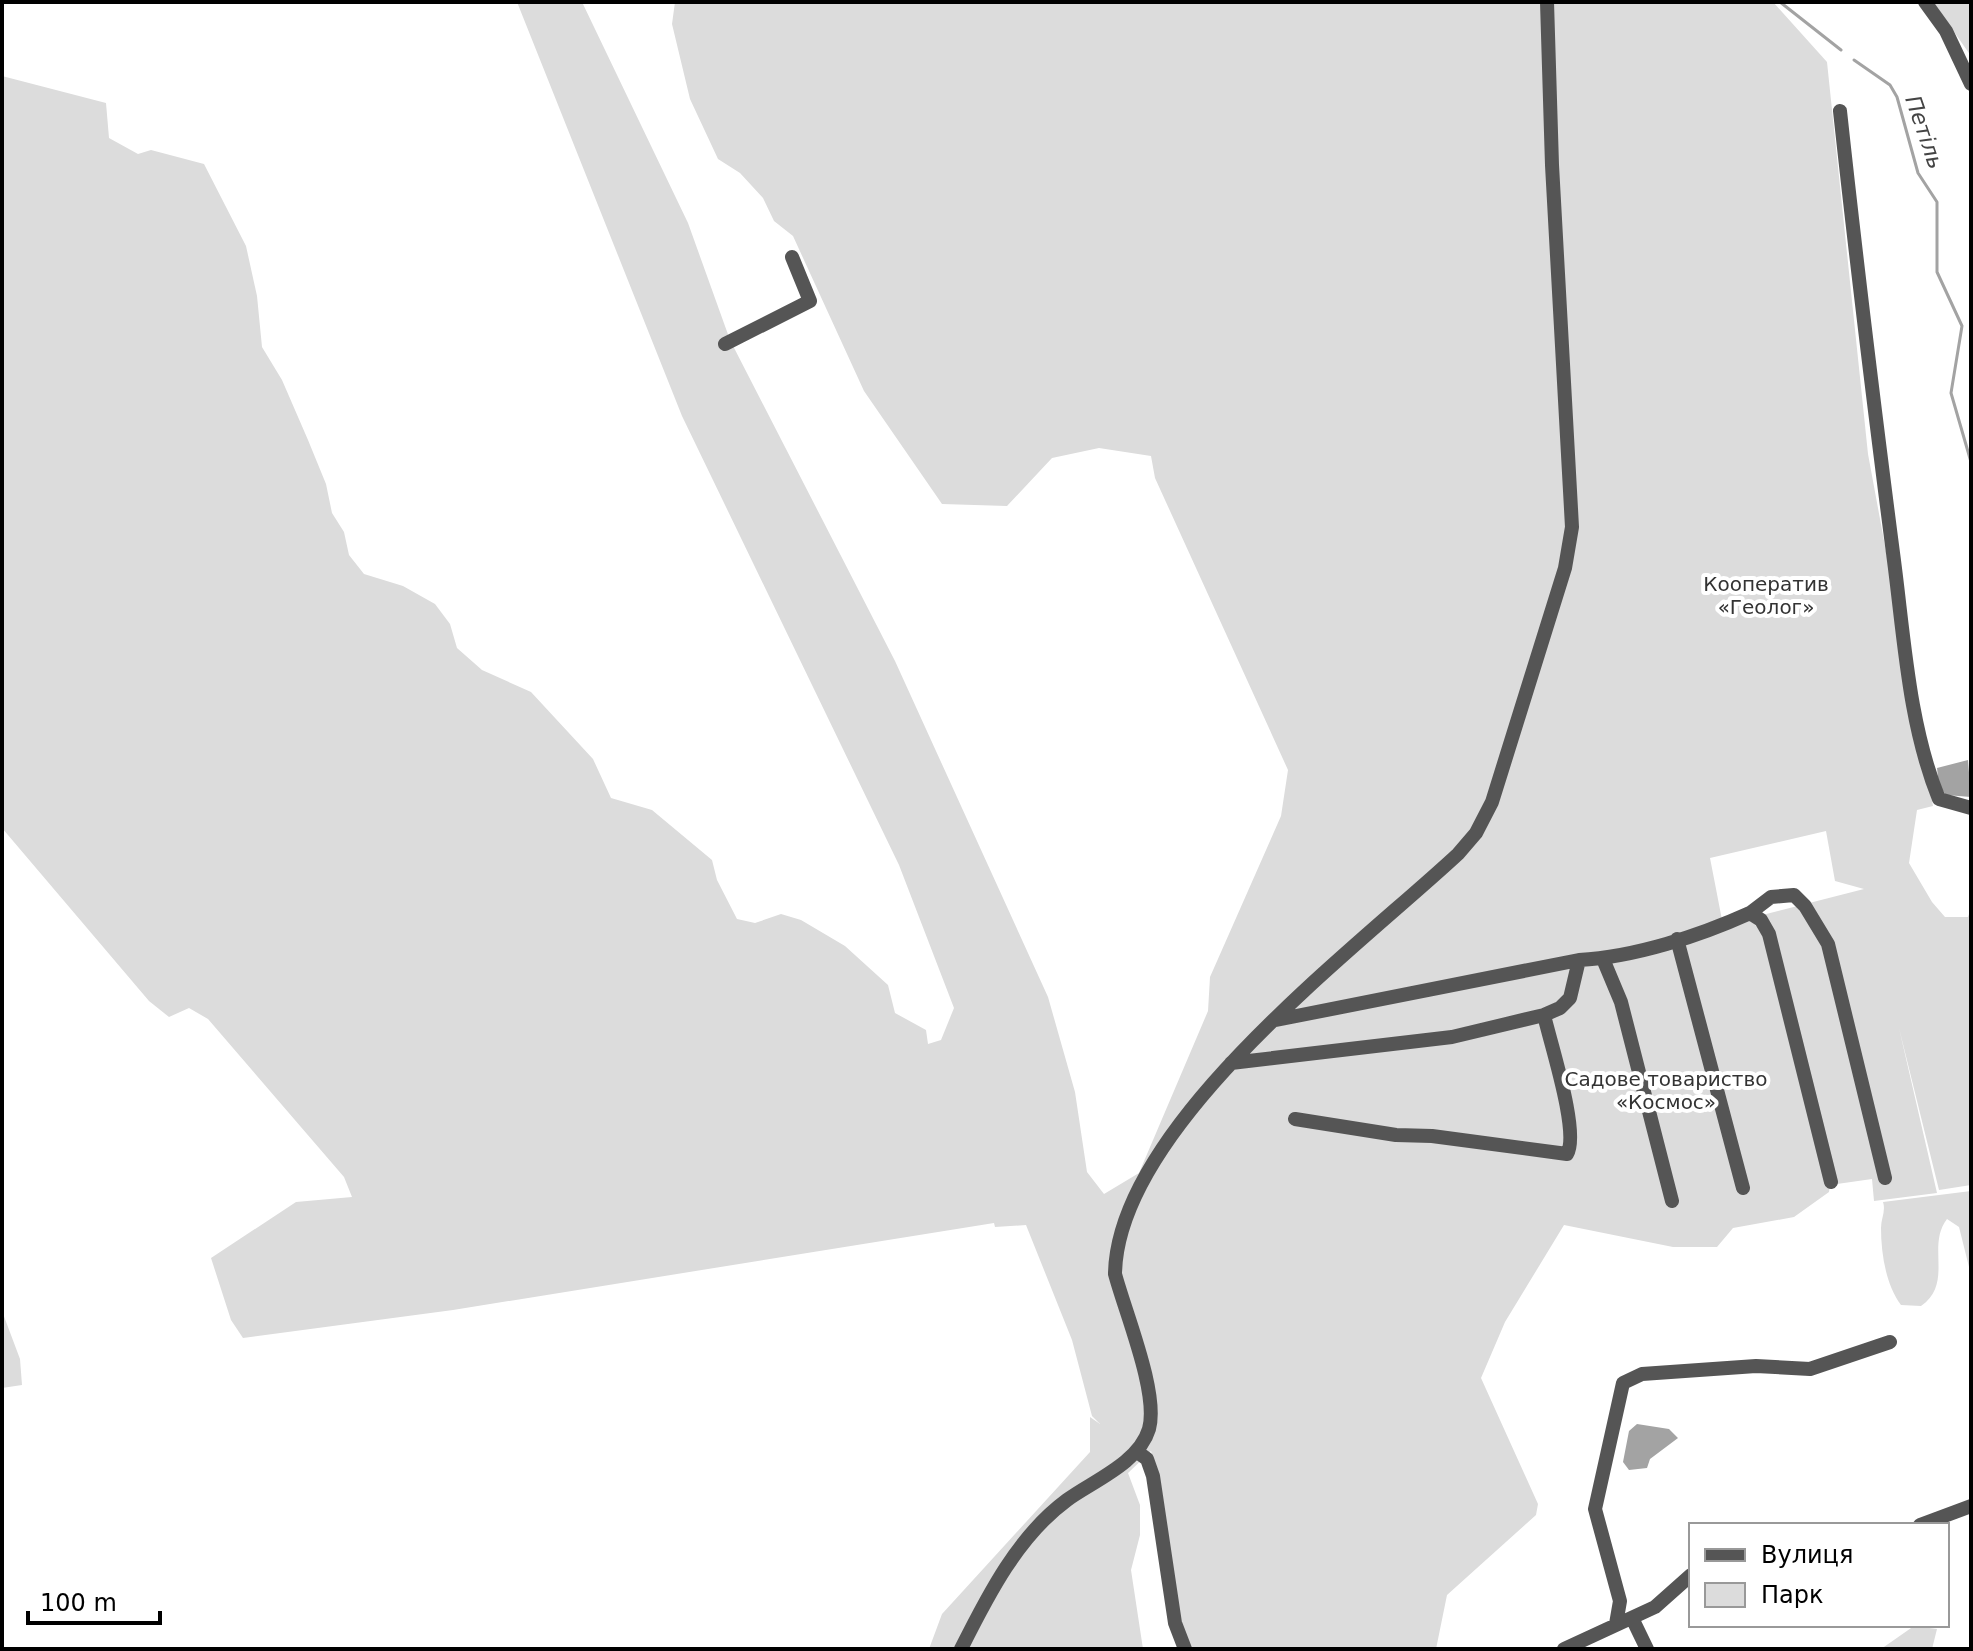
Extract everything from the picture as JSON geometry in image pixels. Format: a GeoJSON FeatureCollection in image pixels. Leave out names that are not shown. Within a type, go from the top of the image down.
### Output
{"type":"FeatureCollection","features":[{"type":"Feature","properties":{"kind":"street"},"geometry":{"type":"LineString","coordinates":[[961,1649],[988,1596],[1022,1545],[1065,1501],[1136,1451],[1150,1426],[1143,1367],[1115,1274],[1117,1243],[1126,1218],[1177,1125],[1230,1063],[1450,861],[1476,833],[1497,790],[1565,568],[1572,527],[1552,165],[1547,2]]}},
{"type":"Feature","properties":{"kind":"street"},"geometry":{"type":"LineString","coordinates":[[1925,2],[1946,31],[1971,84]]}},
{"type":"Feature","properties":{"kind":"street"},"geometry":{"type":"LineString","coordinates":[[1840,111],[1871,388],[1911,688],[1930,778],[1939,799],[1971,808]]}},
{"type":"Feature","properties":{"kind":"street"},"geometry":{"type":"LineString","coordinates":[[725,344],[810,301],[792,257]]}},
{"type":"Feature","properties":{"kind":"street"},"geometry":{"type":"LineString","coordinates":[[1276,1020],[1579,960],[1603,959],[1677,939],[1750,913],[1771,897],[1794,895],[1805,906],[1828,944],[1885,1178]]}},
{"type":"Feature","properties":{"kind":"street"},"geometry":{"type":"LineString","coordinates":[[1750,913],[1761,920],[1769,934],[1831,1182]]}},
{"type":"Feature","properties":{"kind":"street"},"geometry":{"type":"LineString","coordinates":[[1677,939],[1743,1188]]}},
{"type":"Feature","properties":{"kind":"street"},"geometry":{"type":"LineString","coordinates":[[1603,959],[1621,1002],[1672,1201]]}},
{"type":"Feature","properties":{"kind":"street"},"geometry":{"type":"LineString","coordinates":[[1230,1063],[1452,1037],[1544,1015],[1560,1008],[1570,998],[1579,960]]}},
{"type":"Feature","properties":{"kind":"street"},"geometry":{"type":"LineString","coordinates":[[1295,1119],[1396,1135],[1432,1136],[1567,1154],[1570,1144],[1568,1123],[1544,1015]]}},
{"type":"Feature","properties":{"kind":"street"},"geometry":{"type":"LineString","coordinates":[[1616,1624],[1620,1601],[1598,1532],[1595,1509],[1623,1383],[1642,1374],[1756,1366],[1810,1369],[1890,1342]]}},
{"type":"Feature","properties":{"kind":"street"},"geometry":{"type":"LineString","coordinates":[[1136,1451],[1147,1459],[1153,1476],[1175,1623],[1185,1649]]}},
{"type":"Feature","properties":{"kind":"street"},"geometry":{"type":"LineString","coordinates":[[1925,1523],[1971,1506]]}},
{"type":"Feature","properties":{"kind":"street"},"geometry":{"type":"LineString","coordinates":[[1564,1649],[1655,1607],[1689,1577]]}},
{"type":"Feature","properties":{"kind":"street"},"geometry":{"type":"LineString","coordinates":[[1632,1618],[1647,1649]]}},
{"type":"Feature","properties":{"kind":"green space"},"geometry":{"type":"Polygon","coordinates":[[[517,2],[582,2],[688,223],[730,340],[895,661],[1048,997],[1075,1092],[1087,1172],[1104,1194],[1139,1173],[1208,1011],[1210,977],[1281,816],[1288,770],[1155,478],[1151,456],[1099,448],[1052,458],[1007,506],[942,504],[864,391],[793,236],[774,221],[763,198],[740,173],[718,159],[690,99],[672,24],[675,2],[1773,2],[1827,62],[1868,454],[1933,806],[1917,810],[1909,863],[1932,902],[1945,917],[1968,917],[1971,908],[1971,1185],[1939,1190],[1899,1028],[1937,1193],[1874,1201],[1872,1179],[1830,1185],[1829,1192],[1794,1217],[1733,1228],[1717,1247],[1673,1247],[1564,1225],[1505,1322],[1481,1378],[1538,1504],[1536,1515],[1447,1595],[1436,1649],[1191,1649],[1182,1631],[1161,1486],[1151,1451],[1128,1473],[1140,1505],[1140,1535],[1131,1570],[1143,1649],[929,1649],[942,1614],[1090,1452],[1090,1417],[1100,1424],[1092,1416],[1072,1340],[1026,1225],[995,1227],[994,1223],[453,1310],[243,1338],[231,1320],[211,1258],[296,1202],[352,1197],[344,1177],[208,1019],[189,1008],[169,1017],[149,1001],[2,828],[2,76],[106,103],[109,138],[138,154],[151,150],[204,164],[246,246],[257,296],[262,347],[282,380],[308,440],[326,484],[332,513],[344,532],[349,555],[364,574],[403,586],[435,604],[450,624],[457,648],[482,670],[531,692],[593,759],[611,798],[652,810],[712,860],[717,880],[737,919],[755,923],[781,914],[801,920],[845,946],[888,985],[895,1013],[926,1030],[928,1044],[941,1040],[954,1008],[899,865],[682,416],[517,2]],[[1826,831],[1710,858],[1723,925],[1864,889],[1835,881],[1826,831]]]}},
{"type":"Feature","properties":{"kind":"green space"},"geometry":{"type":"Polygon","coordinates":[[[1933,2],[1971,2],[1971,56],[1933,2]]]}},
{"type":"Feature","properties":{"kind":"green space"},"geometry":{"type":"Polygon","coordinates":[[[1971,1191],[1971,1275],[1959,1227],[1947,1219],[1941,1230],[1938,1275],[1931,1297],[1921,1306],[1901,1305],[1888,1279],[1883,1259],[1883,1202],[1971,1191]]]}},
{"type":"Feature","properties":{"kind":"green space"},"geometry":{"type":"Polygon","coordinates":[[[2,1311],[20,1359],[22,1385],[2,1388],[2,1311]]]}},
{"type":"Feature","properties":{"kind":"green space"},"geometry":{"type":"Polygon","coordinates":[[[1913,1627],[1937,1629],[1932,1649],[1881,1649],[1913,1627]]]}},
{"type":"Feature","properties":{"kind":"shaded area"},"geometry":{"type":"Polygon","coordinates":[[[1968,760],[1971,797],[1946,795],[1939,786],[1937,768],[1968,760]]]}},
{"type":"Feature","properties":{"kind":"shaded area"},"geometry":{"type":"Polygon","coordinates":[[[1637,1424],[1669,1429],[1678,1438],[1650,1459],[1647,1468],[1629,1470],[1623,1462],[1629,1431],[1637,1424]]]}},
{"type":"Feature","properties":{"kind":"waterway","name":"Петіль"},"geometry":{"type":"LineString","coordinates":[[1780,2],[1841,50]]}},
{"type":"Feature","properties":{"kind":"waterway","name":"Петіль"},"geometry":{"type":"LineString","coordinates":[[1854,60],[1890,85],[1897,97],[1918,173],[1937,202],[1937,272],[1962,326],[1951,393],[1971,462]]}},
{"type":"Feature","properties":{"kind":"waterway","name":"Петіль"},"geometry":{"type":"LineString","coordinates":[[1971,520],[1971,557]]}},
{"type":"Feature","properties":{"kind":"waterway","name":"Петіль"},"geometry":{"type":"LineString","coordinates":[[1971,721],[1971,736]]}},
{"type":"Feature","properties":{"kind":"park label","name":"Кооператив «Геолог»"},"geometry":{"type":"Point","coordinates":[1766,596]}},
{"type":"Feature","properties":{"kind":"park label","name":"Садове товариство «Космос»"},"geometry":{"type":"Point","coordinates":[1666,1090]}}]}
